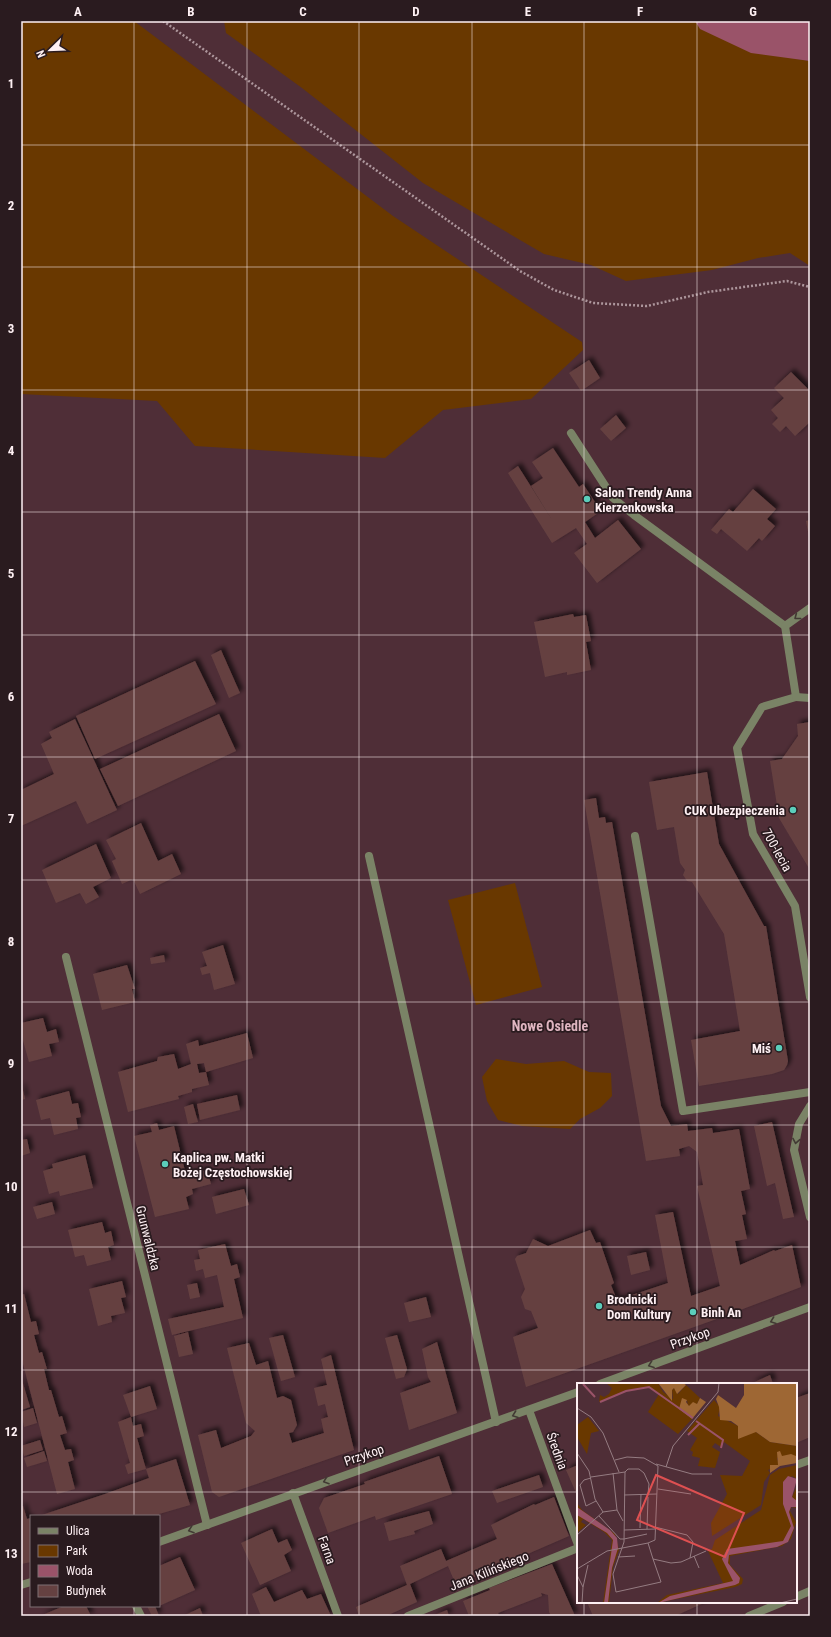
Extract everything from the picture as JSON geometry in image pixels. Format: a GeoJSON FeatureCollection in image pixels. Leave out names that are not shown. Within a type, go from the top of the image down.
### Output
{"type":"FeatureCollection","features":[{"type":"Feature","properties":{"kind":"street"},"geometry":{"type":"LineString","coordinates":[[571,433],[614,498],[634,515],[785,626],[796,697]]}},
{"type":"Feature","properties":{"kind":"street"},"geometry":{"type":"LineString","coordinates":[[785,626],[810,608]]}},
{"type":"Feature","properties":{"kind":"street","name":"700-lecia"},"geometry":{"type":"LineString","coordinates":[[810,698],[796,697],[762,707],[737,748],[753,834],[795,906],[810,997]]}},
{"type":"Feature","properties":{"kind":"street"},"geometry":{"type":"LineString","coordinates":[[635,836],[683,1111],[810,1092]]}},
{"type":"Feature","properties":{"kind":"street"},"geometry":{"type":"LineString","coordinates":[[369,856],[496,1422]]}},
{"type":"Feature","properties":{"kind":"street","name":"Grunwaldzka"},"geometry":{"type":"LineString","coordinates":[[66,957],[207,1525]]}},
{"type":"Feature","properties":{"kind":"street"},"geometry":{"type":"LineString","coordinates":[[810,1106],[799,1124],[794,1150],[810,1217]]}},
{"type":"Feature","properties":{"kind":"street","name":"Przykop"},"geometry":{"type":"LineString","coordinates":[[603,1383],[810,1307]]}},
{"type":"Feature","properties":{"kind":"street","name":"Przykop"},"geometry":{"type":"LineString","coordinates":[[160,1542],[577,1392]]}},
{"type":"Feature","properties":{"kind":"street","name":"Średnia"},"geometry":{"type":"LineString","coordinates":[[529,1410],[577,1543]]}},
{"type":"Feature","properties":{"kind":"street"},"geometry":{"type":"LineString","coordinates":[[797,1465],[810,1460]]}},
{"type":"Feature","properties":{"kind":"street","name":"Farna"},"geometry":{"type":"LineString","coordinates":[[293,1493],[338,1616]]}},
{"type":"Feature","properties":{"kind":"street","name":"Jana Kilińskiego"},"geometry":{"type":"LineString","coordinates":[[408,1616],[577,1546]]}},
{"type":"Feature","properties":{"kind":"street"},"geometry":{"type":"LineString","coordinates":[[797,1597],[810,1591]]}},
{"type":"Feature","properties":{"kind":"street"},"geometry":{"type":"LineString","coordinates":[[749,1616],[781,1603]]}},
{"type":"Feature","properties":{"kind":"street"},"geometry":{"type":"LineString","coordinates":[[136,1607],[141,1616]]}},
{"type":"Feature","properties":{"kind":"path"},"geometry":{"type":"LineString","coordinates":[[163,21],[520,271],[554,290],[593,304],[647,306],[708,292],[787,281],[810,287]]}},
{"type":"Feature","properties":{"kind":"green space"},"geometry":{"type":"Polygon","coordinates":[[[21,21],[134,21],[393,216],[582,342],[583,350],[531,399],[443,410],[385,458],[195,446],[157,401],[21,394],[21,21]]]}},
{"type":"Feature","properties":{"kind":"green space"},"geometry":{"type":"Polygon","coordinates":[[[224,21],[810,21],[797,59],[810,61],[810,266],[790,253],[758,258],[712,270],[626,281],[591,265],[544,254],[423,183],[302,88],[226,33],[224,21]]]}},
{"type":"Feature","properties":{"kind":"green space"},"geometry":{"type":"Polygon","coordinates":[[[515,883],[542,987],[476,1005],[448,900],[515,883]]]}},
{"type":"Feature","properties":{"kind":"green space"},"geometry":{"type":"Polygon","coordinates":[[[496,1059],[526,1064],[564,1061],[589,1072],[611,1073],[612,1096],[600,1108],[580,1119],[570,1129],[522,1126],[498,1120],[487,1101],[482,1077],[496,1059]]]}},
{"type":"Feature","properties":{"kind":"water"},"geometry":{"type":"Polygon","coordinates":[[[695,21],[810,21],[810,61],[751,53],[700,29],[695,21]]]}},
{"type":"Feature","properties":{"kind":"building"},"geometry":{"type":"Polygon","coordinates":[[[589,360],[600,378],[581,391],[569,373],[589,360]]]}},
{"type":"Feature","properties":{"kind":"building"},"geometry":{"type":"Polygon","coordinates":[[[791,372],[810,391],[810,422],[795,436],[786,426],[780,432],[772,424],[778,418],[771,410],[784,398],[774,388],[791,372]]]}},
{"type":"Feature","properties":{"kind":"building"},"geometry":{"type":"Polygon","coordinates":[[[616,415],[626,428],[611,441],[600,429],[616,415]]]}},
{"type":"Feature","properties":{"kind":"building"},"geometry":{"type":"Polygon","coordinates":[[[553,448],[579,487],[583,484],[601,511],[585,522],[595,538],[618,520],[641,549],[597,583],[574,553],[587,544],[576,528],[552,543],[508,473],[518,466],[554,523],[531,486],[543,478],[532,462],[553,448]]]}},
{"type":"Feature","properties":{"kind":"building"},"geometry":{"type":"Polygon","coordinates":[[[753,489],[776,509],[767,519],[775,526],[762,541],[759,538],[747,551],[721,529],[717,534],[711,530],[729,509],[733,512],[753,489]]]}},
{"type":"Feature","properties":{"kind":"building"},"geometry":{"type":"Polygon","coordinates":[[[810,520],[810,537],[809,537],[806,521],[810,520]]]}},
{"type":"Feature","properties":{"kind":"building"},"geometry":{"type":"Polygon","coordinates":[[[573,614],[574,617],[586,615],[591,641],[586,642],[591,670],[567,675],[567,672],[545,677],[534,622],[573,614]]]}},
{"type":"Feature","properties":{"kind":"building"},"geometry":{"type":"Polygon","coordinates":[[[221,650],[240,693],[229,698],[211,655],[221,650]]]}},
{"type":"Feature","properties":{"kind":"building"},"geometry":{"type":"Polygon","coordinates":[[[195,661],[216,704],[95,759],[76,716],[195,661]]]}},
{"type":"Feature","properties":{"kind":"building"},"geometry":{"type":"Polygon","coordinates":[[[219,714],[236,751],[118,806],[100,769],[219,714]]]}},
{"type":"Feature","properties":{"kind":"building"},"geometry":{"type":"Polygon","coordinates":[[[75,719],[117,810],[87,824],[76,801],[21,826],[21,790],[54,774],[41,744],[52,738],[49,732],[75,719]]]}},
{"type":"Feature","properties":{"kind":"building"},"geometry":{"type":"Polygon","coordinates":[[[810,722],[810,870],[779,818],[770,761],[782,759],[798,736],[797,724],[810,722]]]}},
{"type":"Feature","properties":{"kind":"building"},"geometry":{"type":"Polygon","coordinates":[[[707,772],[719,844],[764,926],[766,926],[788,1061],[784,1070],[772,1074],[699,1086],[691,1040],[740,1031],[724,934],[692,882],[687,881],[683,875],[685,870],[680,863],[674,827],[657,830],[649,782],[707,772]]]}},
{"type":"Feature","properties":{"kind":"building"},"geometry":{"type":"Polygon","coordinates":[[[596,798],[599,818],[605,817],[606,823],[612,822],[661,1106],[671,1126],[687,1124],[688,1131],[712,1128],[713,1133],[739,1129],[750,1189],[741,1191],[746,1214],[742,1215],[747,1239],[735,1241],[740,1265],[774,1250],[775,1251],[792,1245],[801,1287],[526,1387],[513,1337],[538,1328],[531,1311],[525,1309],[521,1297],[525,1289],[515,1259],[517,1256],[526,1253],[533,1239],[548,1246],[590,1230],[596,1243],[600,1242],[614,1283],[611,1285],[617,1300],[668,1283],[655,1215],[673,1212],[691,1296],[720,1286],[697,1186],[703,1185],[697,1152],[689,1146],[679,1149],[680,1156],[646,1161],[584,800],[596,798]]]}},
{"type":"Feature","properties":{"kind":"building"},"geometry":{"type":"Polygon","coordinates":[[[141,823],[158,861],[172,854],[181,874],[140,894],[133,879],[122,884],[112,861],[116,859],[106,840],[141,823]]]}},
{"type":"Feature","properties":{"kind":"building"},"geometry":{"type":"Polygon","coordinates":[[[96,844],[111,878],[93,887],[99,897],[86,904],[80,893],[56,903],[42,870],[96,844]]]}},
{"type":"Feature","properties":{"kind":"building"},"geometry":{"type":"Polygon","coordinates":[[[223,945],[235,984],[214,990],[210,973],[202,975],[200,968],[207,966],[202,952],[223,945]]]}},
{"type":"Feature","properties":{"kind":"building"},"geometry":{"type":"Polygon","coordinates":[[[164,955],[165,962],[151,964],[150,958],[164,955]]]}},
{"type":"Feature","properties":{"kind":"building"},"geometry":{"type":"Polygon","coordinates":[[[127,965],[135,989],[132,989],[135,1002],[102,1010],[93,974],[127,965]]]}},
{"type":"Feature","properties":{"kind":"building"},"geometry":{"type":"Polygon","coordinates":[[[43,1018],[47,1032],[56,1029],[59,1042],[49,1044],[52,1056],[29,1062],[22,1037],[21,1038],[21,1023],[43,1018]]]}},
{"type":"Feature","properties":{"kind":"building"},"geometry":{"type":"Polygon","coordinates":[[[247,1033],[253,1058],[206,1072],[209,1085],[192,1089],[192,1092],[178,1096],[179,1099],[128,1112],[118,1072],[157,1061],[158,1057],[174,1054],[178,1069],[191,1064],[186,1044],[198,1040],[199,1046],[247,1033]],[[204,1063],[197,1064],[199,1073],[206,1072],[204,1063]]]}},
{"type":"Feature","properties":{"kind":"building"},"geometry":{"type":"Polygon","coordinates":[[[21,1086],[25,1099],[21,1100],[21,1086]]]}},
{"type":"Feature","properties":{"kind":"building"},"geometry":{"type":"Polygon","coordinates":[[[69,1091],[72,1104],[78,1103],[81,1117],[76,1118],[78,1129],[54,1135],[50,1118],[41,1120],[36,1100],[69,1091]]]}},
{"type":"Feature","properties":{"kind":"building"},"geometry":{"type":"Polygon","coordinates":[[[237,1095],[240,1110],[200,1120],[197,1104],[237,1095]]]}},
{"type":"Feature","properties":{"kind":"building"},"geometry":{"type":"Polygon","coordinates":[[[193,1104],[198,1122],[188,1124],[184,1107],[193,1104]]]}},
{"type":"Feature","properties":{"kind":"building"},"geometry":{"type":"Polygon","coordinates":[[[772,1122],[794,1217],[783,1219],[775,1183],[767,1186],[754,1126],[772,1122]]]}},
{"type":"Feature","properties":{"kind":"building"},"geometry":{"type":"Polygon","coordinates":[[[157,1123],[159,1130],[174,1126],[186,1175],[207,1170],[211,1184],[192,1189],[193,1194],[186,1197],[189,1209],[155,1217],[134,1136],[152,1132],[150,1125],[157,1123]]]}},
{"type":"Feature","properties":{"kind":"building"},"geometry":{"type":"Polygon","coordinates":[[[27,1139],[30,1153],[21,1156],[21,1140],[27,1139]]]}},
{"type":"Feature","properties":{"kind":"building"},"geometry":{"type":"Polygon","coordinates":[[[85,1155],[93,1188],[60,1196],[59,1191],[49,1194],[43,1171],[53,1168],[52,1164],[85,1155]]]}},
{"type":"Feature","properties":{"kind":"building"},"geometry":{"type":"Polygon","coordinates":[[[244,1189],[249,1205],[216,1214],[212,1197],[244,1189]]]}},
{"type":"Feature","properties":{"kind":"building"},"geometry":{"type":"Polygon","coordinates":[[[52,1202],[55,1214],[37,1219],[33,1207],[52,1202]]]}},
{"type":"Feature","properties":{"kind":"building"},"geometry":{"type":"Polygon","coordinates":[[[102,1222],[105,1233],[111,1231],[114,1245],[108,1247],[111,1260],[87,1266],[84,1255],[75,1257],[68,1230],[102,1222]]]}},
{"type":"Feature","properties":{"kind":"building"},"geometry":{"type":"Polygon","coordinates":[[[225,1244],[231,1266],[237,1264],[240,1277],[234,1279],[243,1318],[172,1335],[168,1319],[224,1307],[217,1275],[205,1278],[203,1269],[196,1271],[194,1260],[200,1259],[198,1250],[225,1244]]]}},
{"type":"Feature","properties":{"kind":"building"},"geometry":{"type":"Polygon","coordinates":[[[646,1252],[650,1270],[631,1275],[627,1256],[646,1252]]]}},
{"type":"Feature","properties":{"kind":"building"},"geometry":{"type":"Polygon","coordinates":[[[122,1281],[126,1297],[121,1298],[125,1313],[111,1316],[112,1322],[98,1326],[89,1289],[122,1281]]]}},
{"type":"Feature","properties":{"kind":"building"},"geometry":{"type":"Polygon","coordinates":[[[197,1283],[200,1297],[190,1299],[187,1285],[197,1283]]]}},
{"type":"Feature","properties":{"kind":"building"},"geometry":{"type":"Polygon","coordinates":[[[24,1294],[31,1322],[36,1321],[39,1334],[34,1335],[39,1353],[42,1352],[47,1369],[44,1369],[49,1390],[51,1390],[59,1417],[62,1416],[67,1433],[60,1435],[65,1450],[71,1449],[74,1460],[68,1462],[75,1489],[57,1494],[21,1356],[21,1295],[24,1294]]]}},
{"type":"Feature","properties":{"kind":"building"},"geometry":{"type":"Polygon","coordinates":[[[426,1297],[431,1317],[409,1322],[404,1303],[426,1297]]]}},
{"type":"Feature","properties":{"kind":"building"},"geometry":{"type":"Polygon","coordinates":[[[188,1332],[193,1354],[179,1357],[174,1336],[188,1332]]]}},
{"type":"Feature","properties":{"kind":"building"},"geometry":{"type":"Polygon","coordinates":[[[283,1335],[295,1377],[281,1381],[269,1338],[283,1335]]]}},
{"type":"Feature","properties":{"kind":"building"},"geometry":{"type":"Polygon","coordinates":[[[397,1335],[407,1369],[404,1377],[396,1379],[385,1338],[397,1335]]]}},
{"type":"Feature","properties":{"kind":"building"},"geometry":{"type":"Polygon","coordinates":[[[437,1342],[457,1413],[409,1430],[400,1393],[431,1382],[428,1377],[422,1349],[437,1342]]]}},
{"type":"Feature","properties":{"kind":"building"},"geometry":{"type":"Polygon","coordinates":[[[249,1343],[256,1365],[268,1361],[277,1398],[283,1396],[291,1400],[297,1425],[293,1432],[289,1433],[292,1443],[324,1433],[321,1419],[328,1417],[325,1404],[318,1406],[314,1388],[327,1385],[321,1359],[331,1355],[354,1450],[219,1497],[212,1492],[198,1435],[216,1430],[221,1448],[251,1436],[255,1431],[246,1423],[227,1348],[249,1343]]]}},
{"type":"Feature","properties":{"kind":"building"},"geometry":{"type":"Polygon","coordinates":[[[770,1375],[773,1383],[752,1383],[770,1375]]]}},
{"type":"Feature","properties":{"kind":"building"},"geometry":{"type":"Polygon","coordinates":[[[21,1377],[30,1407],[21,1410],[21,1377]]]}},
{"type":"Feature","properties":{"kind":"building"},"geometry":{"type":"Polygon","coordinates":[[[150,1386],[157,1409],[131,1417],[123,1395],[150,1386]]]}},
{"type":"Feature","properties":{"kind":"building"},"geometry":{"type":"Polygon","coordinates":[[[810,1393],[810,1437],[797,1443],[797,1398],[810,1393]]]}},
{"type":"Feature","properties":{"kind":"building"},"geometry":{"type":"Polygon","coordinates":[[[33,1408],[37,1423],[24,1427],[21,1412],[33,1408]]]}},
{"type":"Feature","properties":{"kind":"building"},"geometry":{"type":"Polygon","coordinates":[[[131,1417],[133,1426],[141,1424],[144,1436],[137,1438],[146,1469],[128,1474],[125,1465],[130,1463],[118,1422],[131,1417]]]}},
{"type":"Feature","properties":{"kind":"building"},"geometry":{"type":"Polygon","coordinates":[[[40,1440],[43,1450],[24,1456],[21,1446],[40,1440]]]}},
{"type":"Feature","properties":{"kind":"building"},"geometry":{"type":"Polygon","coordinates":[[[44,1451],[47,1461],[27,1467],[24,1458],[44,1451]]]}},
{"type":"Feature","properties":{"kind":"building"},"geometry":{"type":"Polygon","coordinates":[[[439,1456],[452,1494],[376,1520],[375,1516],[328,1533],[319,1508],[324,1498],[365,1484],[364,1482],[439,1456]]]}},
{"type":"Feature","properties":{"kind":"building"},"geometry":{"type":"Polygon","coordinates":[[[176,1459],[190,1505],[159,1515],[42,1515],[149,1478],[146,1469],[176,1459]]]}},
{"type":"Feature","properties":{"kind":"building"},"geometry":{"type":"Polygon","coordinates":[[[577,1465],[577,1495],[566,1470],[577,1465]]]}},
{"type":"Feature","properties":{"kind":"building"},"geometry":{"type":"Polygon","coordinates":[[[539,1475],[543,1487],[497,1503],[492,1491],[539,1475]]]}},
{"type":"Feature","properties":{"kind":"building"},"geometry":{"type":"Polygon","coordinates":[[[554,1497],[569,1536],[456,1585],[448,1566],[410,1584],[417,1602],[386,1616],[359,1616],[356,1607],[407,1585],[400,1566],[441,1549],[446,1561],[497,1539],[491,1525],[534,1504],[535,1505],[554,1497]]]}},
{"type":"Feature","properties":{"kind":"building"},"geometry":{"type":"Polygon","coordinates":[[[21,1506],[23,1506],[27,1519],[30,1518],[30,1562],[21,1564],[21,1506]]]}},
{"type":"Feature","properties":{"kind":"building"},"geometry":{"type":"Polygon","coordinates":[[[429,1511],[433,1524],[414,1531],[415,1534],[389,1541],[384,1523],[429,1511]]]}},
{"type":"Feature","properties":{"kind":"building"},"geometry":{"type":"Polygon","coordinates":[[[272,1529],[278,1543],[287,1539],[292,1550],[284,1555],[291,1571],[260,1585],[241,1543],[272,1529]]]}},
{"type":"Feature","properties":{"kind":"building"},"geometry":{"type":"Polygon","coordinates":[[[180,1557],[195,1590],[160,1606],[160,1566],[180,1557]]]}},
{"type":"Feature","properties":{"kind":"building"},"geometry":{"type":"Polygon","coordinates":[[[552,1564],[575,1616],[551,1616],[549,1612],[548,1595],[541,1593],[542,1596],[498,1613],[500,1616],[469,1616],[463,1601],[490,1590],[489,1588],[552,1564]]]}},
{"type":"Feature","properties":{"kind":"building"},"geometry":{"type":"Polygon","coordinates":[[[266,1587],[274,1602],[302,1590],[307,1599],[321,1594],[331,1616],[261,1616],[252,1594],[266,1587]]]}},
{"type":"Feature","properties":{"kind":"building"},"geometry":{"type":"Polygon","coordinates":[[[587,1603],[704,1603],[675,1616],[593,1616],[587,1603]]]}},
{"type":"Feature","properties":{"kind":"building"},"geometry":{"type":"Polygon","coordinates":[[[62,1607],[86,1607],[91,1616],[40,1616],[62,1607]]]}},
{"type":"Feature","properties":{"kind":"building"},"geometry":{"type":"Polygon","coordinates":[[[148,1607],[155,1607],[159,1616],[152,1616],[148,1607]]]}},
{"type":"Feature","properties":{"kind":"building"},"geometry":{"type":"Polygon","coordinates":[[[200,1608],[203,1616],[183,1616],[200,1608]]]}},
{"type":"Feature","properties":{"kind":"building"},"geometry":{"type":"Polygon","coordinates":[[[447,1610],[449,1616],[432,1616],[447,1610]]]}},
{"type":"Feature","properties":{"kind":"place","name":"Salon Trendy Anna Kierzenkowska"},"geometry":{"type":"Point","coordinates":[587,499]}},
{"type":"Feature","properties":{"kind":"place","name":"CUK Ubezpieczenia"},"geometry":{"type":"Point","coordinates":[793,810]}},
{"type":"Feature","properties":{"kind":"place","name":"Miś"},"geometry":{"type":"Point","coordinates":[779,1048]}},
{"type":"Feature","properties":{"kind":"place","name":"Kaplica pw. Matki Bożej Częstochowskiej"},"geometry":{"type":"Point","coordinates":[165,1164]}},
{"type":"Feature","properties":{"kind":"place","name":"Brodnicki Dom Kultury"},"geometry":{"type":"Point","coordinates":[599,1306]}},
{"type":"Feature","properties":{"kind":"place","name":"Binh An"},"geometry":{"type":"Point","coordinates":[693,1312]}},
{"type":"Feature","properties":{"kind":"district","name":"Nowe Osiedle"},"geometry":{"type":"Point","coordinates":[550,1026]}}]}
